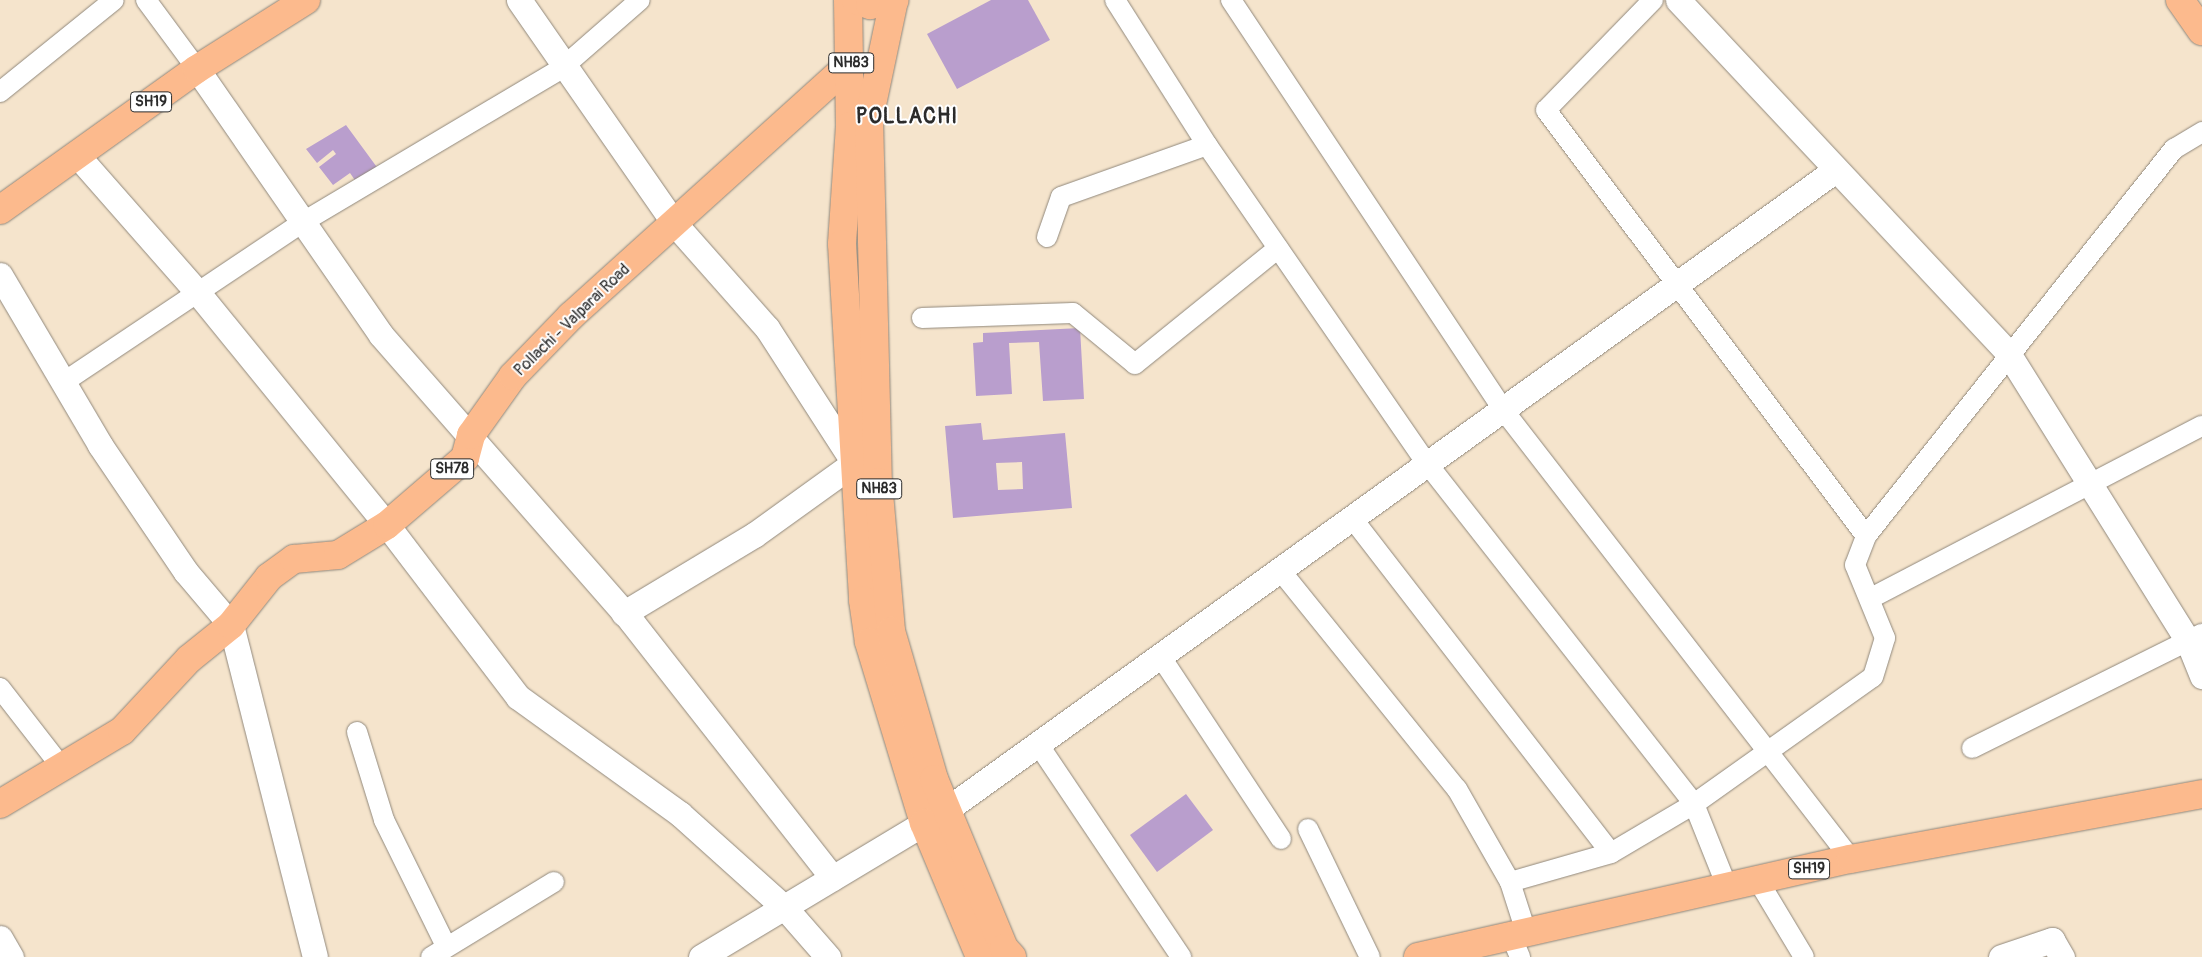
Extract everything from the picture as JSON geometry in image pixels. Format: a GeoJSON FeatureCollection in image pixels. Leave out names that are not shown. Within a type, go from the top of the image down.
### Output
{"type":"FeatureCollection","features":[{"type":"Feature","properties":{"kind":"main road","name":"SH19"},"geometry":{"type":"LineString","coordinates":[[0,210],[197,69],[306,0]]}},
{"type":"Feature","properties":{"kind":"main road","name":"NH83"},"geometry":{"type":"LineString","coordinates":[[848,0],[850,63],[842,244],[854,463],[869,642],[935,816],[980,957]]}},
{"type":"Feature","properties":{"kind":"main road","name":"NH83"},"geometry":{"type":"LineString","coordinates":[[856,0],[870,5],[894,0],[869,119],[878,482],[891,631],[935,816],[1004,948],[1012,957]]}},
{"type":"Feature","properties":{"kind":"main road"},"geometry":{"type":"LineString","coordinates":[[2180,0],[2202,31]]}},
{"type":"Feature","properties":{"kind":"main road","name":"Pollachi - Valparai Road"},"geometry":{"type":"LineString","coordinates":[[0,804],[60,765],[122,731],[189,659],[231,625],[269,577],[294,559],[338,555],[387,525],[466,458],[471,436],[513,376],[571,316],[850,63]]}},
{"type":"Feature","properties":{"kind":"main road","name":"SH19"},"geometry":{"type":"LineString","coordinates":[[1418,957],[1520,943],[1851,859],[2202,794]]}},
{"type":"Feature","properties":{"kind":"street"},"geometry":{"type":"LineString","coordinates":[[0,92],[114,0]]}},
{"type":"Feature","properties":{"kind":"street"},"geometry":{"type":"LineString","coordinates":[[146,0],[197,69],[381,335],[624,613],[833,878]]}},
{"type":"Feature","properties":{"kind":"street"},"geometry":{"type":"LineString","coordinates":[[519,0],[562,68],[674,223],[766,328],[854,463],[754,535],[624,613]]}},
{"type":"Feature","properties":{"kind":"street"},"geometry":{"type":"LineString","coordinates":[[64,382],[303,222],[562,68],[640,0]]}},
{"type":"Feature","properties":{"kind":"street"},"geometry":{"type":"LineString","coordinates":[[1115,0],[1207,145],[1426,462],[1694,804],[1728,890]]}},
{"type":"Feature","properties":{"kind":"street"},"geometry":{"type":"LineString","coordinates":[[1231,0],[1501,407],[1771,752],[1851,859]]}},
{"type":"Feature","properties":{"kind":"street"},"geometry":{"type":"LineString","coordinates":[[1653,0],[1546,110],[1866,536]]}},
{"type":"Feature","properties":{"kind":"street"},"geometry":{"type":"LineString","coordinates":[[1678,0],[1834,171],[2008,353],[2089,484],[2195,638],[2202,676]]}},
{"type":"Feature","properties":{"kind":"street"},"geometry":{"type":"LineString","coordinates":[[1510,882],[1611,853],[1694,804],[1771,752],[1872,677],[1885,638],[1871,598],[1855,565],[1866,536],[2008,353],[2174,149],[2202,132]]}},
{"type":"Feature","properties":{"kind":"street"},"geometry":{"type":"LineString","coordinates":[[1047,236],[1061,197],[1207,145]]}},
{"type":"Feature","properties":{"kind":"street"},"geometry":{"type":"LineString","coordinates":[[76,154],[198,294],[387,525],[518,697],[680,814],[786,909],[828,957]]}},
{"type":"Feature","properties":{"kind":"street"},"geometry":{"type":"LineString","coordinates":[[701,957],[786,909],[935,816],[1161,657],[1501,407],[1834,171]]}},
{"type":"Feature","properties":{"kind":"street"},"geometry":{"type":"LineString","coordinates":[[922,318],[1073,313],[1135,364],[1278,248]]}},
{"type":"Feature","properties":{"kind":"street"},"geometry":{"type":"LineString","coordinates":[[0,275],[100,445],[186,572],[231,625],[315,957]]}},
{"type":"Feature","properties":{"kind":"street"},"geometry":{"type":"LineString","coordinates":[[1871,598],[2202,426]]}},
{"type":"Feature","properties":{"kind":"street"},"geometry":{"type":"LineString","coordinates":[[1352,518],[1611,853]]}},
{"type":"Feature","properties":{"kind":"street"},"geometry":{"type":"LineString","coordinates":[[1280,570],[1456,789],[1510,882],[1520,943]]}},
{"type":"Feature","properties":{"kind":"street"},"geometry":{"type":"LineString","coordinates":[[1972,748],[2195,638]]}},
{"type":"Feature","properties":{"kind":"street"},"geometry":{"type":"LineString","coordinates":[[1161,657],[1281,839]]}},
{"type":"Feature","properties":{"kind":"street"},"geometry":{"type":"LineString","coordinates":[[0,688],[60,765]]}},
{"type":"Feature","properties":{"kind":"street"},"geometry":{"type":"LineString","coordinates":[[357,732],[384,820],[438,952],[554,882]]}},
{"type":"Feature","properties":{"kind":"street"},"geometry":{"type":"LineString","coordinates":[[1038,744],[1181,957]]}},
{"type":"Feature","properties":{"kind":"street"},"geometry":{"type":"LineString","coordinates":[[1308,829],[1370,957]]}},
{"type":"Feature","properties":{"kind":"street"},"geometry":{"type":"LineString","coordinates":[[1758,882],[1804,957]]}},
{"type":"Feature","properties":{"kind":"street"},"geometry":{"type":"LineString","coordinates":[[0,938],[11,957]]}},
{"type":"Feature","properties":{"kind":"street"},"geometry":{"type":"LineString","coordinates":[[2002,957],[2052,940],[2062,957]]}},
{"type":"Feature","properties":{"kind":"building"},"geometry":{"type":"Polygon","coordinates":[[[991,0],[1028,0],[1050,40],[957,89],[927,34],[991,0]]]}},
{"type":"Feature","properties":{"kind":"building"},"geometry":{"type":"Polygon","coordinates":[[[346,125],[379,170],[359,186],[350,173],[333,185],[319,167],[336,154],[333,150],[317,163],[306,149],[346,125]]]}},
{"type":"Feature","properties":{"kind":"building"},"geometry":{"type":"Polygon","coordinates":[[[1080,328],[1084,399],[1043,401],[1039,342],[1009,343],[1012,394],[976,396],[973,343],[983,342],[983,333],[1080,328]]]}},
{"type":"Feature","properties":{"kind":"building"},"geometry":{"type":"Polygon","coordinates":[[[981,423],[983,440],[1065,433],[1072,508],[953,518],[945,426],[981,423]],[[1022,462],[996,463],[998,490],[1023,489],[1022,462]]]}},
{"type":"Feature","properties":{"kind":"building"},"geometry":{"type":"Polygon","coordinates":[[[1186,794],[1213,830],[1157,872],[1130,835],[1186,794]]]}},
{"type":"Feature","properties":{"kind":"district","name":"POLLACHI"},"geometry":{"type":"Point","coordinates":[907,117]}}]}
